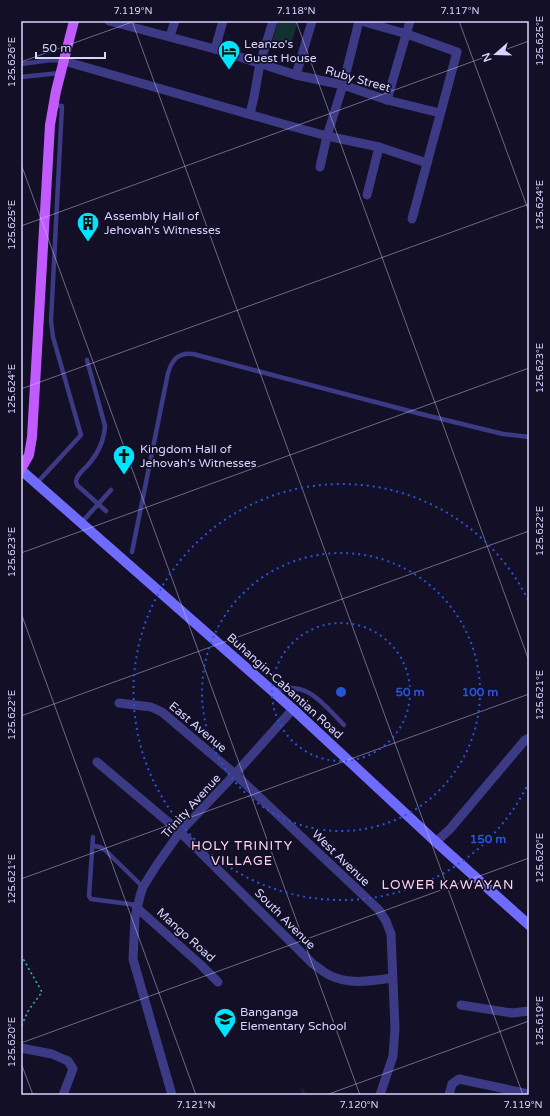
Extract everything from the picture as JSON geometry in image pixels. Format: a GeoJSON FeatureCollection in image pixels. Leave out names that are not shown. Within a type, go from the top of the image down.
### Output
{"type":"FeatureCollection","features":[{"type":"Feature","properties":{"kind":"main road"},"geometry":{"type":"LineString","coordinates":[[21,469],[29,455],[32,442],[50,125],[60,73],[74,21]]}},
{"type":"Feature","properties":{"kind":"main road","name":"Buhangin-Cabantian Road"},"geometry":{"type":"LineString","coordinates":[[21,469],[36,484],[292,709],[436,842],[529,925]]}},
{"type":"Feature","properties":{"kind":"street","name":"Ruby Street"},"geometry":{"type":"LineString","coordinates":[[109,21],[127,23],[296,75],[343,85],[387,100],[440,113]]}},
{"type":"Feature","properties":{"kind":"street"},"geometry":{"type":"LineString","coordinates":[[170,36],[175,21]]}},
{"type":"Feature","properties":{"kind":"street"},"geometry":{"type":"LineString","coordinates":[[215,49],[223,21]]}},
{"type":"Feature","properties":{"kind":"street"},"geometry":{"type":"LineString","coordinates":[[250,114],[260,63],[273,21]]}},
{"type":"Feature","properties":{"kind":"street"},"geometry":{"type":"LineString","coordinates":[[296,75],[312,21]]}},
{"type":"Feature","properties":{"kind":"street"},"geometry":{"type":"LineString","coordinates":[[320,167],[327,136],[343,85],[360,21],[407,34],[457,52],[412,219]]}},
{"type":"Feature","properties":{"kind":"street"},"geometry":{"type":"LineString","coordinates":[[387,100],[410,21]]}},
{"type":"Feature","properties":{"kind":"street"},"geometry":{"type":"LineString","coordinates":[[64,61],[327,136],[379,147],[427,163]]}},
{"type":"Feature","properties":{"kind":"street"},"geometry":{"type":"LineString","coordinates":[[367,194],[379,147]]}},
{"type":"Feature","properties":{"kind":"street","name":"East Avenue"},"geometry":{"type":"LineString","coordinates":[[119,703],[151,707],[162,712],[235,774]]}},
{"type":"Feature","properties":{"kind":"street","name":"Trinity Avenue"},"geometry":{"type":"LineString","coordinates":[[172,1095],[133,959],[137,906],[143,887],[180,832],[235,774],[292,709]]}},
{"type":"Feature","properties":{"kind":"street"},"geometry":{"type":"LineString","coordinates":[[436,842],[450,829],[525,740],[529,738]]}},
{"type":"Feature","properties":{"kind":"street","name":"South Avenue"},"geometry":{"type":"LineString","coordinates":[[97,762],[180,832],[313,964],[328,975],[346,980],[362,982],[392,978]]}},
{"type":"Feature","properties":{"kind":"street","name":"West Avenue"},"geometry":{"type":"LineString","coordinates":[[235,774],[379,910],[386,921],[391,934],[395,1028],[393,1056],[380,1095]]}},
{"type":"Feature","properties":{"kind":"street","name":"Mango Road"},"geometry":{"type":"LineString","coordinates":[[137,906],[218,982]]}},
{"type":"Feature","properties":{"kind":"street"},"geometry":{"type":"LineString","coordinates":[[461,1005],[512,1014],[529,1011]]}},
{"type":"Feature","properties":{"kind":"street"},"geometry":{"type":"LineString","coordinates":[[21,1048],[52,1054],[68,1061],[73,1069],[63,1095]]}},
{"type":"Feature","properties":{"kind":"street"},"geometry":{"type":"LineString","coordinates":[[449,1095],[450,1089],[455,1081],[459,1079],[529,1094]]}},
{"type":"Feature","properties":{"kind":"lane"},"geometry":{"type":"LineString","coordinates":[[21,64],[51,60],[64,61]]}},
{"type":"Feature","properties":{"kind":"lane"},"geometry":{"type":"LineString","coordinates":[[21,77],[60,73]]}},
{"type":"Feature","properties":{"kind":"lane"},"geometry":{"type":"LineString","coordinates":[[36,484],[81,436],[51,325],[62,106],[53,105]]}},
{"type":"Feature","properties":{"kind":"lane"},"geometry":{"type":"LineString","coordinates":[[132,552],[168,373],[174,359],[183,354],[193,354],[424,415],[503,434],[529,437]]}},
{"type":"Feature","properties":{"kind":"lane"},"geometry":{"type":"LineString","coordinates":[[87,360],[105,426],[100,449],[78,476],[76,481],[77,485],[106,511]]}},
{"type":"Feature","properties":{"kind":"lane"},"geometry":{"type":"LineString","coordinates":[[81,523],[111,490]]}},
{"type":"Feature","properties":{"kind":"lane"},"geometry":{"type":"LineString","coordinates":[[273,692],[284,688],[307,690],[344,726]]}},
{"type":"Feature","properties":{"kind":"lane"},"geometry":{"type":"LineString","coordinates":[[93,837],[89,896],[91,899],[137,906]]}},
{"type":"Feature","properties":{"kind":"lane"},"geometry":{"type":"LineString","coordinates":[[93,846],[100,847],[105,850],[143,887]]}},
{"type":"Feature","properties":{"kind":"path"},"geometry":{"type":"LineString","coordinates":[[21,955],[42,992],[28,1011],[21,1027]]}},
{"type":"Feature","properties":{"kind":"green space"},"geometry":{"type":"Polygon","coordinates":[[[278,21],[298,21],[290,48],[272,42],[278,21]]]}},
{"type":"Feature","properties":{"kind":"waterway"},"geometry":{"type":"LineString","coordinates":[[302,1090],[305,1095]]}},
{"type":"Feature","properties":{"kind":"place","name":"Leanzo's Guest House"},"geometry":{"type":"Point","coordinates":[229,70]}},
{"type":"Feature","properties":{"kind":"place","name":"Assembly Hall of Jehovah's Witnesses"},"geometry":{"type":"Point","coordinates":[88,242]}},
{"type":"Feature","properties":{"kind":"place","name":"Kingdom Hall of Jehovah's Witnesses"},"geometry":{"type":"Point","coordinates":[124,476]}},
{"type":"Feature","properties":{"kind":"place","name":"Banganga Elementary School"},"geometry":{"type":"Point","coordinates":[225,1038]}},
{"type":"Feature","properties":{"kind":"district","name":"HOLY TRINITY VILLAGE"},"geometry":{"type":"Point","coordinates":[242,854]}},
{"type":"Feature","properties":{"kind":"district","name":"LOWER KAWAYAN"},"geometry":{"type":"Point","coordinates":[448,885]}}]}
